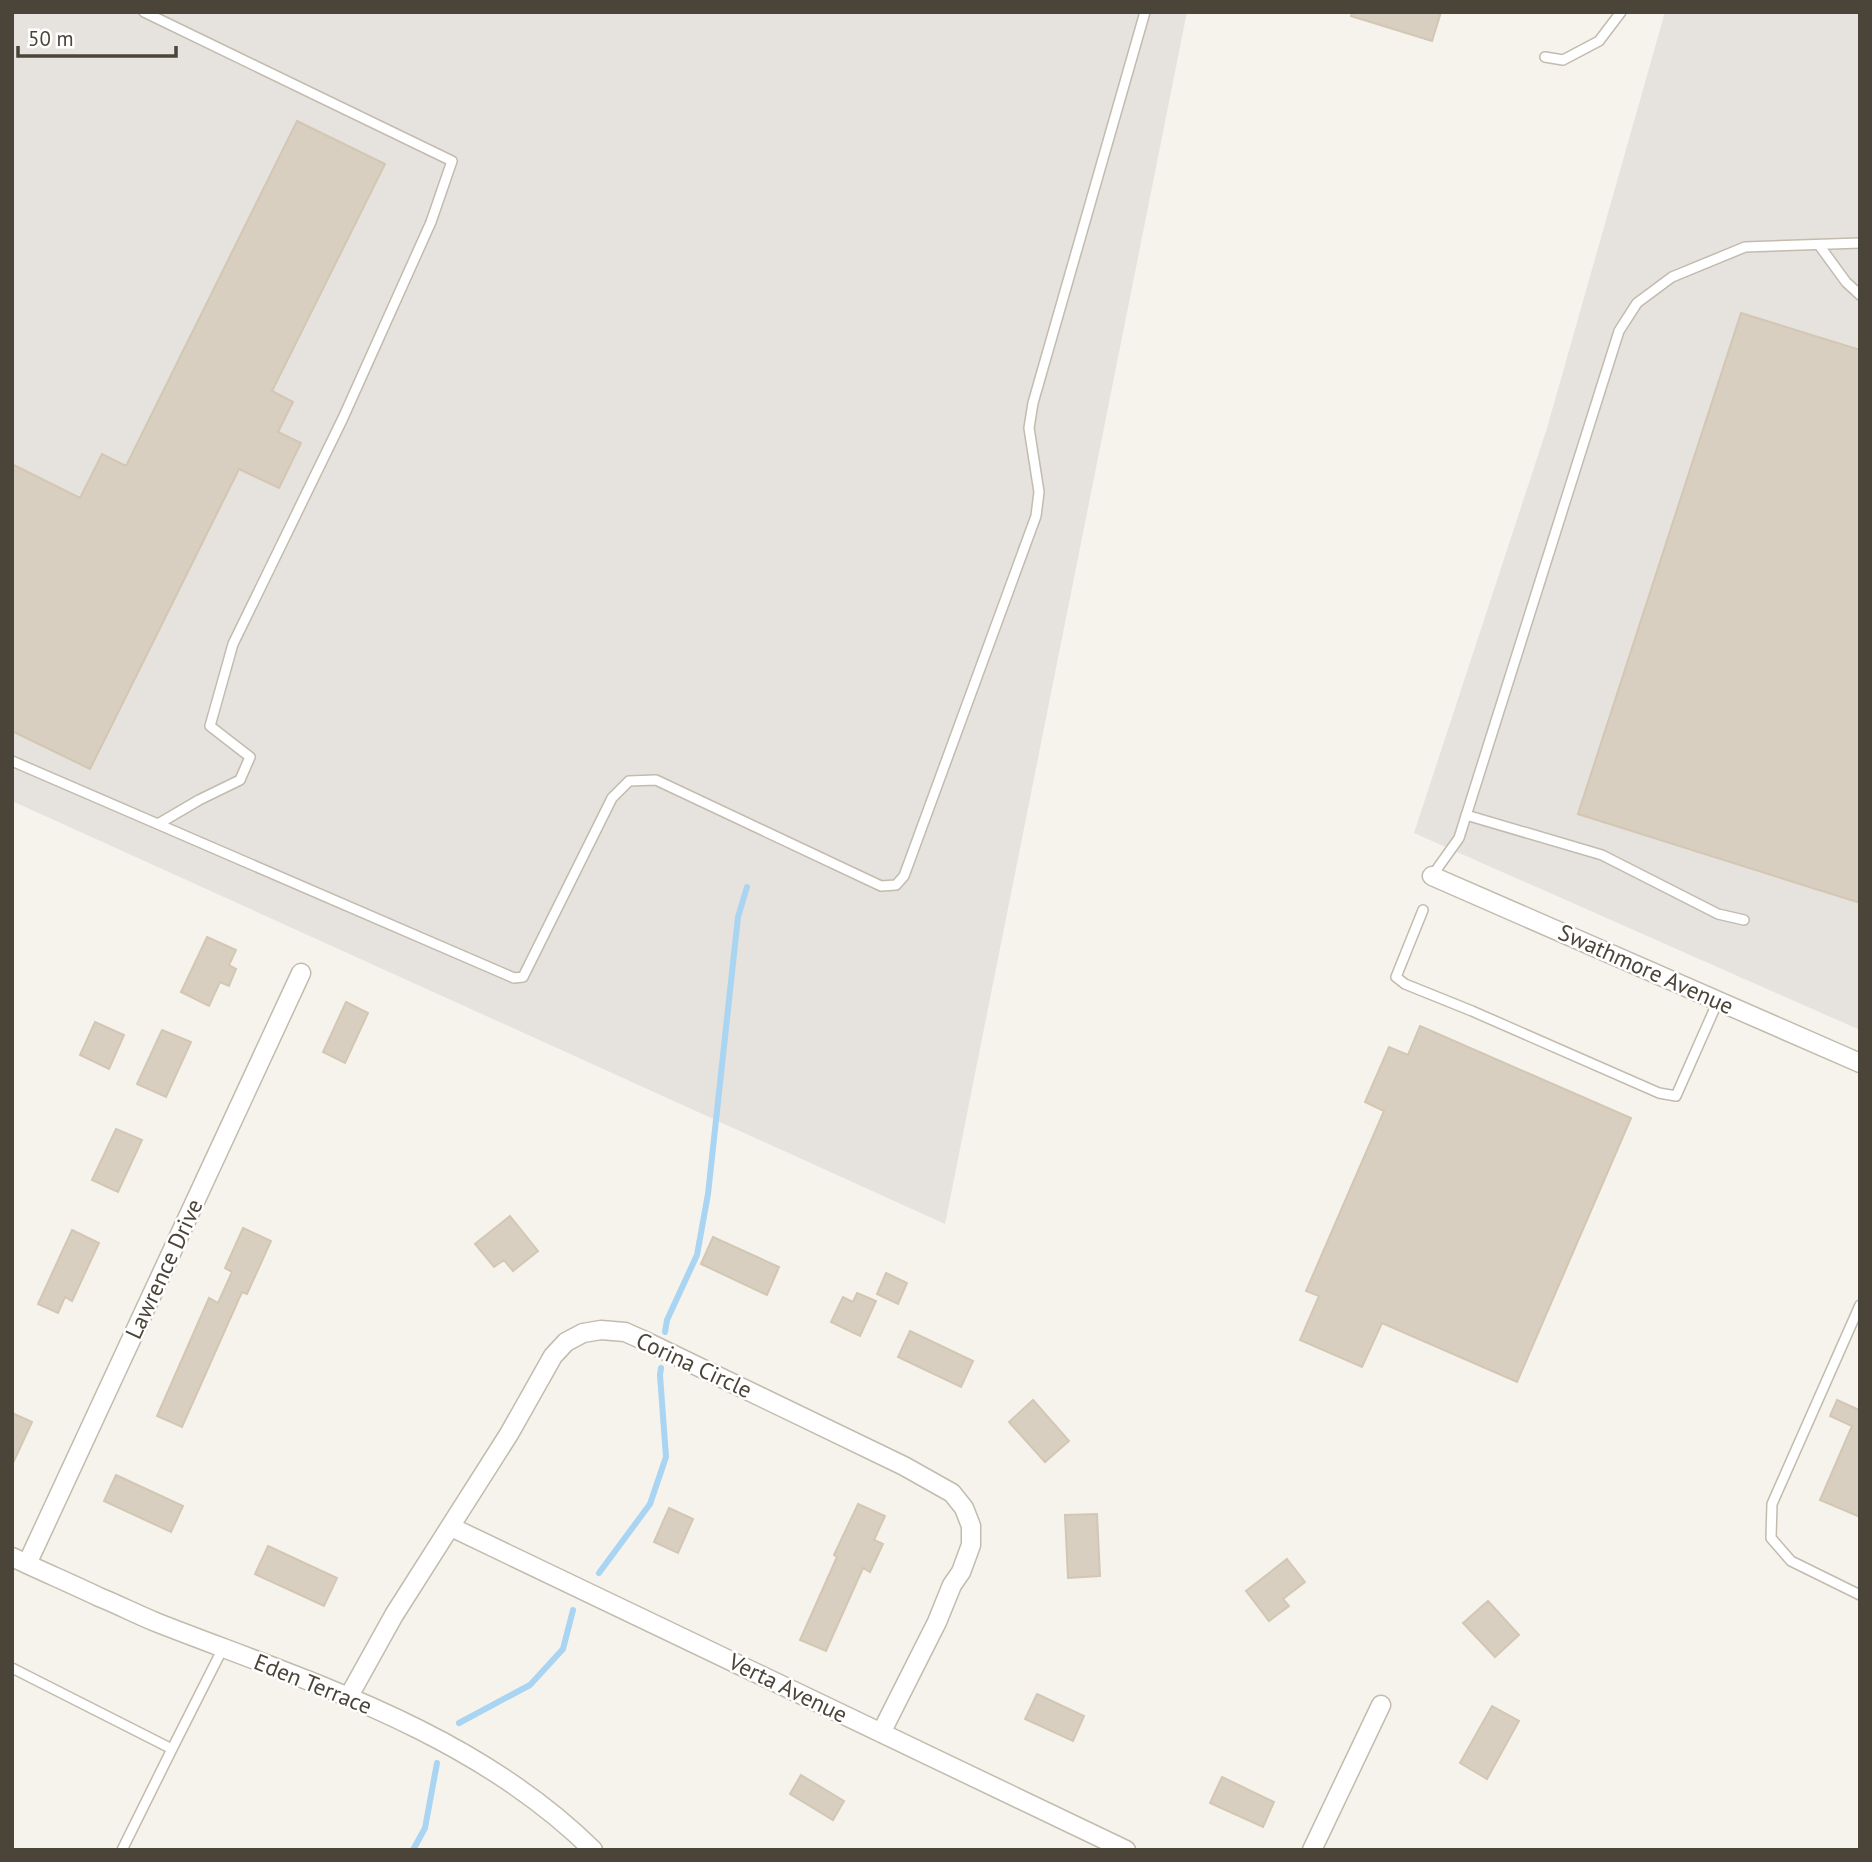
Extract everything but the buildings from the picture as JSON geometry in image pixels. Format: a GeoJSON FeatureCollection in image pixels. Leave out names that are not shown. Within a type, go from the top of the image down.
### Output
{"type":"FeatureCollection","features":[{"type":"Feature","properties":{"kind":"street","name":"Swathmore Avenue"},"geometry":{"type":"LineString","coordinates":[[1432,876],[1860,1063]]}},
{"type":"Feature","properties":{"kind":"street","name":"Lawrence Drive"},"geometry":{"type":"LineString","coordinates":[[20,1560],[301,973]]}},
{"type":"Feature","properties":{"kind":"street","name":"Corina Circle"},"geometry":{"type":"LineString","coordinates":[[349,1696],[394,1615],[509,1434],[553,1356],[566,1342],[583,1333],[601,1330],[625,1332],[904,1466],[952,1493],[964,1508],[971,1526],[971,1545],[961,1572],[952,1585],[937,1622],[881,1733]]}},
{"type":"Feature","properties":{"kind":"street","name":"Verta Avenue"},"geometry":{"type":"LineString","coordinates":[[451,1527],[1126,1850]]}},
{"type":"Feature","properties":{"kind":"street","name":"Eden Terrace"},"geometry":{"type":"LineString","coordinates":[[20,1560],[154,1621],[349,1696],[438,1739],[512,1783],[593,1850]]}},
{"type":"Feature","properties":{"kind":"street"},"geometry":{"type":"LineString","coordinates":[[1312,1850],[1381,1705]]}},
{"type":"Feature","properties":{"kind":"lane"},"geometry":{"type":"LineString","coordinates":[[144,12],[164,17],[452,161],[431,222],[348,406],[233,643],[210,726],[250,757],[240,780],[158,824]]}},
{"type":"Feature","properties":{"kind":"lane"},"geometry":{"type":"LineString","coordinates":[[12,761],[514,978],[523,977],[612,798],[629,781],[656,780],[881,886],[896,885],[904,876],[1036,516],[1039,492],[1029,428],[1033,403],[1145,12]]}},
{"type":"Feature","properties":{"kind":"lane"},"geometry":{"type":"LineString","coordinates":[[1545,57],[1563,60],[1599,41],[1620,12]]}},
{"type":"Feature","properties":{"kind":"lane"},"geometry":{"type":"LineString","coordinates":[[1432,876],[1459,838],[1619,331],[1637,303],[1672,277],[1745,247],[1860,243]]}},
{"type":"Feature","properties":{"kind":"lane"},"geometry":{"type":"LineString","coordinates":[[1819,245],[1846,282],[1860,295]]}},
{"type":"Feature","properties":{"kind":"lane"},"geometry":{"type":"LineString","coordinates":[[1466,816],[1602,855],[1718,914],[1744,920]]}},
{"type":"Feature","properties":{"kind":"lane"},"geometry":{"type":"LineString","coordinates":[[1423,910],[1396,977],[1405,984],[1659,1093],[1676,1096],[1718,1001]]}},
{"type":"Feature","properties":{"kind":"lane"},"geometry":{"type":"LineString","coordinates":[[1860,1306],[1773,1504],[1770,1538],[1791,1561],[1860,1595]]}},
{"type":"Feature","properties":{"kind":"lane"},"geometry":{"type":"LineString","coordinates":[[122,1850],[223,1648]]}},
{"type":"Feature","properties":{"kind":"lane"},"geometry":{"type":"LineString","coordinates":[[12,1668],[172,1749]]}},
{"type":"Feature","properties":{"kind":"shaded area"},"geometry":{"type":"Polygon","coordinates":[[[12,12],[1187,12],[945,1224],[12,801],[12,12]]]}},
{"type":"Feature","properties":{"kind":"shaded area"},"geometry":{"type":"Polygon","coordinates":[[[1665,12],[1860,12],[1860,1030],[1414,833],[1547,428],[1665,12]]]}},
{"type":"Feature","properties":{"kind":"waterway"},"geometry":{"type":"LineString","coordinates":[[665,1332],[667,1320],[697,1255],[708,1194],[738,917],[747,887]]}},
{"type":"Feature","properties":{"kind":"waterway"},"geometry":{"type":"LineString","coordinates":[[599,1573],[650,1504],[666,1457],[661,1368]]}},
{"type":"Feature","properties":{"kind":"waterway"},"geometry":{"type":"LineString","coordinates":[[459,1723],[530,1685],[563,1649],[573,1610]]}},
{"type":"Feature","properties":{"kind":"waterway"},"geometry":{"type":"LineString","coordinates":[[413,1850],[425,1828],[437,1763]]}}]}
